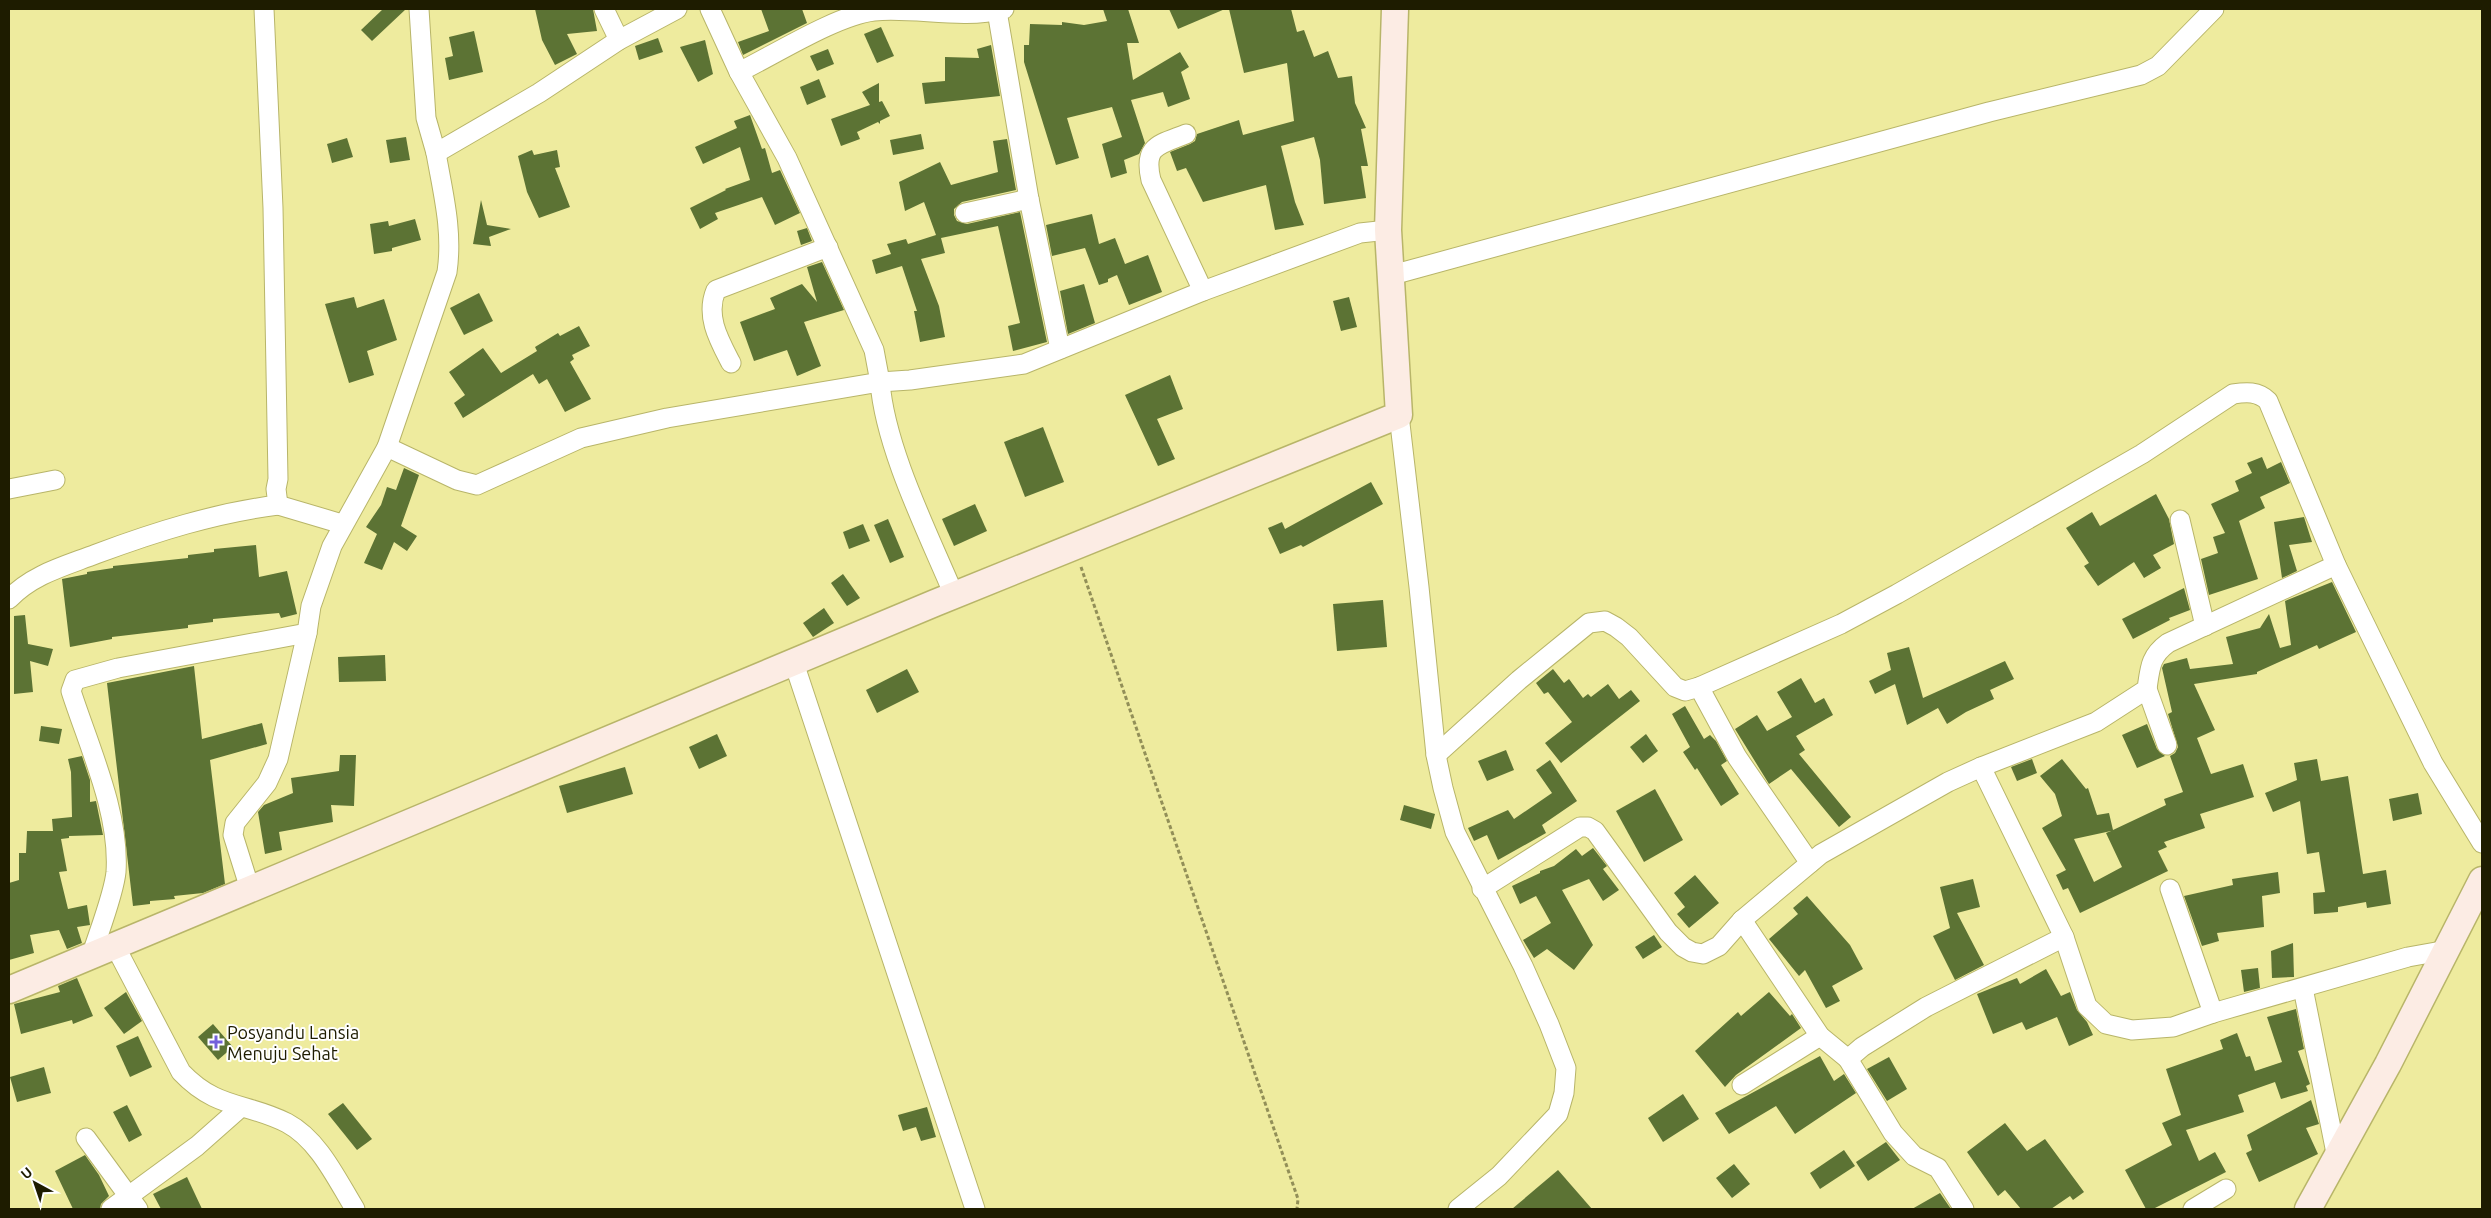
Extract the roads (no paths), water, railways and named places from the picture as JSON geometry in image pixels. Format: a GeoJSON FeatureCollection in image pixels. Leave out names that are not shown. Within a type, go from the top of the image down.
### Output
{"type":"FeatureCollection","features":[{"type":"Feature","properties":{"kind":"street"},"geometry":{"type":"LineString","coordinates":[[264,9],[273,208],[278,479],[276,489],[278,505]]}},
{"type":"Feature","properties":{"kind":"street"},"geometry":{"type":"LineString","coordinates":[[250,889],[233,835],[235,823],[267,783],[278,759],[307,633],[311,606],[332,546],[342,524],[387,447],[447,272],[450,248],[449,219],[436,152],[426,118],[419,9]]}},
{"type":"Feature","properties":{"kind":"street"},"geometry":{"type":"LineString","coordinates":[[604,9],[618,40]]}},
{"type":"Feature","properties":{"kind":"street"},"geometry":{"type":"LineString","coordinates":[[436,152],[539,93],[655,14],[677,9]]}},
{"type":"Feature","properties":{"kind":"street"},"geometry":{"type":"LineString","coordinates":[[712,9],[739,72],[787,158],[874,350],[884,413],[908,485],[954,595]]}},
{"type":"Feature","properties":{"kind":"street"},"geometry":{"type":"LineString","coordinates":[[1395,9],[1388,230],[1399,415],[1436,754],[1455,832],[1549,1024],[1566,1068],[1558,1114],[1499,1176],[1458,1209]]}},
{"type":"Feature","properties":{"kind":"street"},"geometry":{"type":"LineString","coordinates":[[1392,275],[1989,112],[2141,75],[2158,66],[2214,9]]}},
{"type":"Feature","properties":{"kind":"street"},"geometry":{"type":"LineString","coordinates":[[739,72],[831,24],[873,11],[1000,10],[1029,199],[1060,349]]}},
{"type":"Feature","properties":{"kind":"street"},"geometry":{"type":"LineString","coordinates":[[1186,134],[1157,146],[1150,153],[1147,163],[1151,180],[1203,291]]}},
{"type":"Feature","properties":{"kind":"street"},"geometry":{"type":"LineString","coordinates":[[965,213],[1029,199]]}},
{"type":"Feature","properties":{"kind":"street"},"geometry":{"type":"LineString","coordinates":[[387,447],[457,480],[477,484],[581,438],[637,424],[880,382],[910,380],[1024,364],[1203,291],[1360,233],[1388,230]]}},
{"type":"Feature","properties":{"kind":"street"},"geometry":{"type":"LineString","coordinates":[[732,363],[712,318],[712,300],[716,290],[828,247]]}},
{"type":"Feature","properties":{"kind":"street"},"geometry":{"type":"LineString","coordinates":[[1436,754],[1519,680],[1589,623],[1605,621],[1630,637],[1675,687],[1685,690],[1699,687],[1841,624],[1897,594],[2142,454],[2233,394],[2244,392],[2261,394],[2268,401],[2336,565],[2433,762],[2482,844]]}},
{"type":"Feature","properties":{"kind":"street"},"geometry":{"type":"LineString","coordinates":[[9,990],[954,595],[1399,415]]}},
{"type":"Feature","properties":{"kind":"street"},"geometry":{"type":"LineString","coordinates":[[9,489],[55,480]]}},
{"type":"Feature","properties":{"kind":"street"},"geometry":{"type":"LineString","coordinates":[[9,599],[19,588],[41,575],[164,529],[278,505],[342,524]]}},
{"type":"Feature","properties":{"kind":"street"},"geometry":{"type":"LineString","coordinates":[[2180,520],[2205,626]]}},
{"type":"Feature","properties":{"kind":"street"},"geometry":{"type":"LineString","coordinates":[[2167,744],[2148,689],[2150,662],[2156,652],[2205,626],[2336,565]]}},
{"type":"Feature","properties":{"kind":"street"},"geometry":{"type":"LineString","coordinates":[[91,957],[116,874],[116,847],[113,819],[71,691],[74,680],[118,668],[307,633]]}},
{"type":"Feature","properties":{"kind":"street"},"geometry":{"type":"LineString","coordinates":[[794,663],[975,1209]]}},
{"type":"Feature","properties":{"kind":"street"},"geometry":{"type":"LineString","coordinates":[[1699,687],[1738,757],[1810,863]]}},
{"type":"Feature","properties":{"kind":"street"},"geometry":{"type":"LineString","coordinates":[[1482,889],[1580,827],[1588,827],[1595,831],[1668,932],[1683,948],[1703,954],[1719,946],[1742,920],[1821,854],[1948,782],[1980,767],[2096,722],[2148,689]]}},
{"type":"Feature","properties":{"kind":"street"},"geometry":{"type":"LineString","coordinates":[[1980,767],[2064,937],[2087,1006],[2106,1024],[2132,1030],[2173,1027],[2213,1013],[2408,957],[2447,950]]}},
{"type":"Feature","properties":{"kind":"street"},"geometry":{"type":"LineString","coordinates":[[2308,1209],[2337,1158],[2482,880]]}},
{"type":"Feature","properties":{"kind":"street"},"geometry":{"type":"LineString","coordinates":[[2170,889],[2213,1013]]}},
{"type":"Feature","properties":{"kind":"street"},"geometry":{"type":"LineString","coordinates":[[1742,920],[1820,1036],[1848,1059],[1893,1133],[1914,1156],[1938,1168],[1964,1209]]}},
{"type":"Feature","properties":{"kind":"street"},"geometry":{"type":"LineString","coordinates":[[1848,1059],[1862,1047],[1926,1007],[2064,937]]}},
{"type":"Feature","properties":{"kind":"street"},"geometry":{"type":"LineString","coordinates":[[115,946],[182,1072],[194,1085],[209,1096],[240,1108],[270,1116],[287,1123],[300,1132],[322,1157],[355,1209]]}},
{"type":"Feature","properties":{"kind":"street"},"geometry":{"type":"LineString","coordinates":[[2303,988],[2337,1158]]}},
{"type":"Feature","properties":{"kind":"street"},"geometry":{"type":"LineString","coordinates":[[1742,1086],[1820,1036]]}},
{"type":"Feature","properties":{"kind":"street"},"geometry":{"type":"LineString","coordinates":[[111,1209],[134,1203],[240,1108]]}},
{"type":"Feature","properties":{"kind":"street"},"geometry":{"type":"LineString","coordinates":[[86,1138],[134,1203]]}},
{"type":"Feature","properties":{"kind":"street"},"geometry":{"type":"LineString","coordinates":[[2193,1209],[2226,1189]]}},
{"type":"Feature","properties":{"kind":"place","name":"Posyandu Lansia Menuju Sehat"},"geometry":{"type":"Point","coordinates":[216,1042]}}]}
